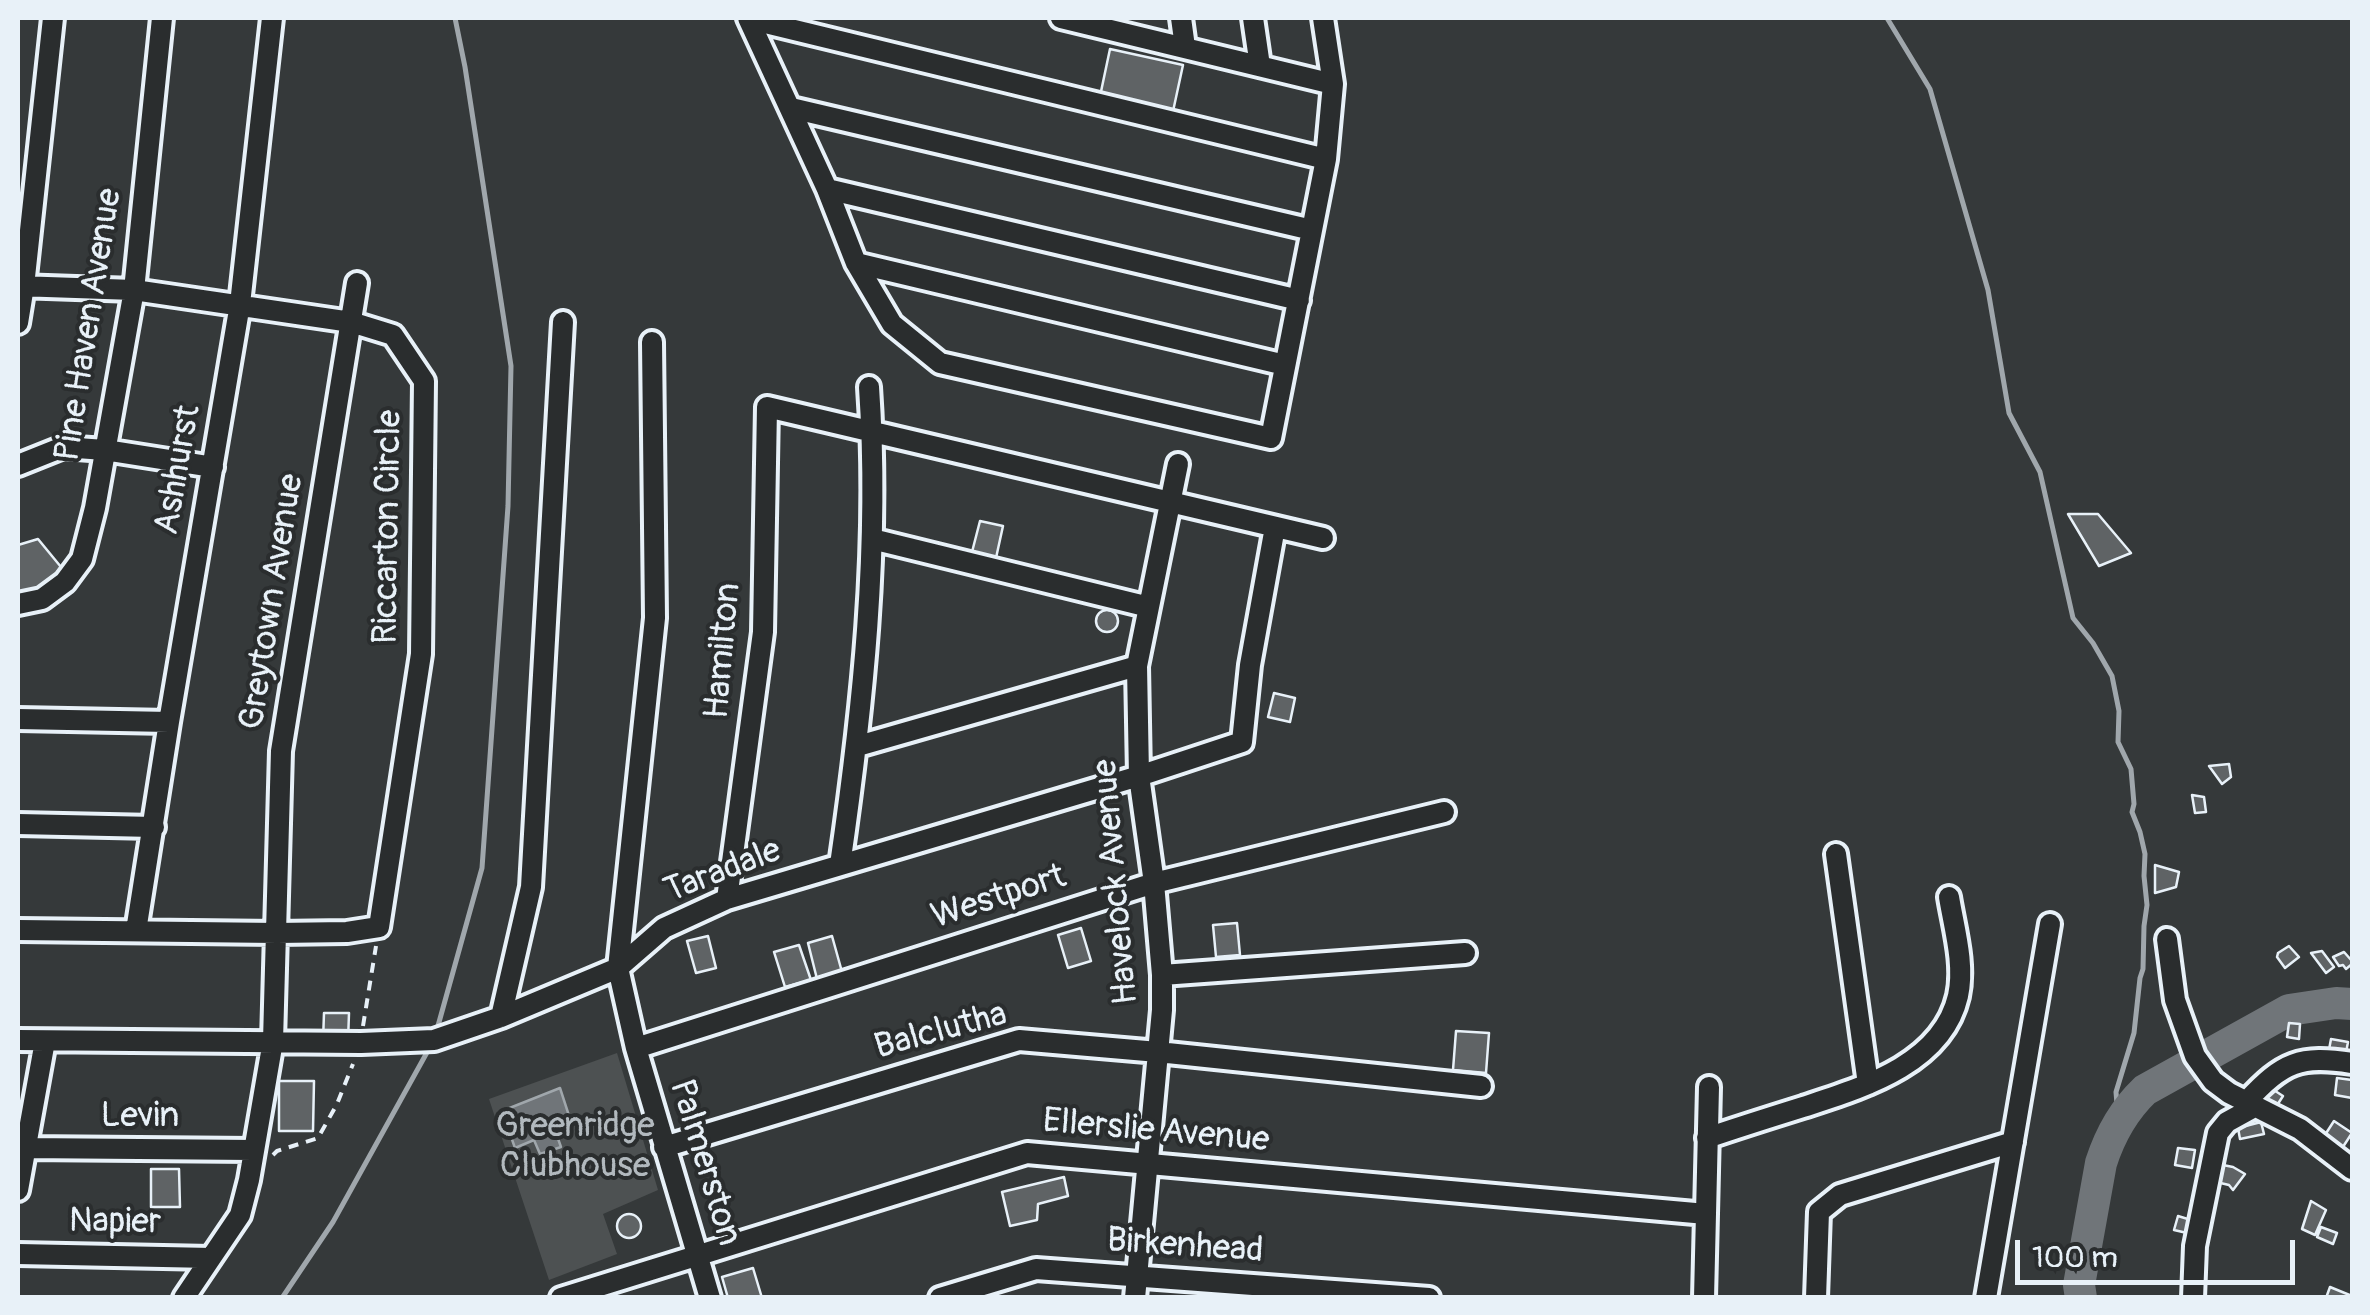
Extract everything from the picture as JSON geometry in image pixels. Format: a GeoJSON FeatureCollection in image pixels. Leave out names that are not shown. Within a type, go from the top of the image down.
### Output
{"type":"FeatureCollection","features":[{"type":"Feature","properties":{"kind":"street"},"geometry":{"type":"LineString","coordinates":[[18,323],[53,18]]}},
{"type":"Feature","properties":{"kind":"street","name":"Pine Haven Avenue"},"geometry":{"type":"LineString","coordinates":[[18,604],[42,599],[65,582],[82,559],[95,508],[134,290],[162,18]]}},
{"type":"Feature","properties":{"kind":"street","name":"Ashhurst"},"geometry":{"type":"LineString","coordinates":[[136,932],[240,304],[272,18]]}},
{"type":"Feature","properties":{"kind":"street"},"geometry":{"type":"LineString","coordinates":[[748,18],[827,188],[856,263],[892,324],[940,363],[1271,438],[1326,159],[1332,84],[1323,18]]}},
{"type":"Feature","properties":{"kind":"street"},"geometry":{"type":"LineString","coordinates":[[748,18],[1326,159]]}},
{"type":"Feature","properties":{"kind":"street"},"geometry":{"type":"LineString","coordinates":[[1061,18],[1332,84]]}},
{"type":"Feature","properties":{"kind":"street"},"geometry":{"type":"LineString","coordinates":[[1181,18],[1185,47]]}},
{"type":"Feature","properties":{"kind":"street"},"geometry":{"type":"LineString","coordinates":[[1254,18],[1260,66]]}},
{"type":"Feature","properties":{"kind":"street"},"geometry":{"type":"LineString","coordinates":[[791,108],[1312,230]]}},
{"type":"Feature","properties":{"kind":"street"},"geometry":{"type":"LineString","coordinates":[[827,188],[1299,300]]}},
{"type":"Feature","properties":{"kind":"street"},"geometry":{"type":"LineString","coordinates":[[856,263],[1286,365]]}},
{"type":"Feature","properties":{"kind":"street","name":"Greytown Avenue"},"geometry":{"type":"LineString","coordinates":[[184,1298],[240,1215],[273,1041],[281,751],[357,284]]}},
{"type":"Feature","properties":{"kind":"street","name":"Riccarton Circle"},"geometry":{"type":"LineString","coordinates":[[21,286],[134,290],[351,322],[393,335],[424,381],[421,654],[379,926]]}},
{"type":"Feature","properties":{"kind":"street"},"geometry":{"type":"LineString","coordinates":[[501,1017],[531,886],[563,322]]}},
{"type":"Feature","properties":{"kind":"street","name":"Palmerston"},"geometry":{"type":"LineString","coordinates":[[652,342],[655,618],[618,968],[636,1048],[710,1298]]}},
{"type":"Feature","properties":{"kind":"street"},"geometry":{"type":"LineString","coordinates":[[840,865],[858,746],[872,539],[870,387]]}},
{"type":"Feature","properties":{"kind":"street","name":"Hamilton"},"geometry":{"type":"LineString","coordinates":[[727,899],[763,632],[767,407],[872,432]]}},
{"type":"Feature","properties":{"kind":"street"},"geometry":{"type":"LineString","coordinates":[[872,432],[1324,538]]}},
{"type":"Feature","properties":{"kind":"street"},"geometry":{"type":"LineString","coordinates":[[18,464],[63,447],[213,467]]}},
{"type":"Feature","properties":{"kind":"street","name":"Havelock Avenue"},"geometry":{"type":"LineString","coordinates":[[1136,1287],[1162,974],[1139,776],[1137,666],[1178,464]]}},
{"type":"Feature","properties":{"kind":"street","name":"Taradale"},"geometry":{"type":"LineString","coordinates":[[18,1040],[434,1040],[618,968],[664,928],[727,899],[1242,742],[1250,665],[1274,527]]}},
{"type":"Feature","properties":{"kind":"street"},"geometry":{"type":"LineString","coordinates":[[872,539],[1149,607]]}},
{"type":"Feature","properties":{"kind":"street"},"geometry":{"type":"LineString","coordinates":[[858,746],[1137,666]]}},
{"type":"Feature","properties":{"kind":"street"},"geometry":{"type":"LineString","coordinates":[[18,720],[169,722]]}},
{"type":"Feature","properties":{"kind":"street","name":"Westport"},"geometry":{"type":"LineString","coordinates":[[636,1048],[1154,883],[1444,812]]}},
{"type":"Feature","properties":{"kind":"street"},"geometry":{"type":"LineString","coordinates":[[18,824],[154,827]]}},
{"type":"Feature","properties":{"kind":"street"},"geometry":{"type":"LineString","coordinates":[[1836,854],[1868,1084]]}},
{"type":"Feature","properties":{"kind":"street"},"geometry":{"type":"LineString","coordinates":[[1707,1138],[1868,1084],[1905,1065],[1932,1043],[1948,1022],[1958,995],[1960,969],[1949,897]]}},
{"type":"Feature","properties":{"kind":"street"},"geometry":{"type":"LineString","coordinates":[[1986,1298],[2050,924]]}},
{"type":"Feature","properties":{"kind":"street"},"geometry":{"type":"LineString","coordinates":[[18,930],[277,933],[347,932],[379,926]]}},
{"type":"Feature","properties":{"kind":"street"},"geometry":{"type":"LineString","coordinates":[[2167,938],[2175,1000],[2196,1056],[2213,1081],[2300,1129],[2352,1169]]}},
{"type":"Feature","properties":{"kind":"street"},"geometry":{"type":"LineString","coordinates":[[1162,974],[1466,953]]}},
{"type":"Feature","properties":{"kind":"street","name":"Balclutha"},"geometry":{"type":"LineString","coordinates":[[664,1147],[1019,1040],[1482,1086]]}},
{"type":"Feature","properties":{"kind":"street"},"geometry":{"type":"LineString","coordinates":[[18,1190],[45,1041]]}},
{"type":"Feature","properties":{"kind":"street"},"geometry":{"type":"LineString","coordinates":[[2193,1298],[2194,1246],[2218,1133],[2252,1103],[2266,1081],[2298,1061],[2352,1063]]}},
{"type":"Feature","properties":{"kind":"street"},"geometry":{"type":"LineString","coordinates":[[1704,1298],[1709,1087]]}},
{"type":"Feature","properties":{"kind":"street"},"geometry":{"type":"LineString","coordinates":[[1816,1298],[1819,1212],[1840,1195],[2013,1142]]}},
{"type":"Feature","properties":{"kind":"street","name":"Levin"},"geometry":{"type":"LineString","coordinates":[[25,1148],[254,1150]]}},
{"type":"Feature","properties":{"kind":"street","name":"Ellerslie Avenue"},"geometry":{"type":"LineString","coordinates":[[560,1298],[1027,1153],[1706,1214]]}},
{"type":"Feature","properties":{"kind":"street","name":"Napier"},"geometry":{"type":"LineString","coordinates":[[18,1254],[210,1258]]}},
{"type":"Feature","properties":{"kind":"street","name":"Birkenhead"},"geometry":{"type":"LineString","coordinates":[[940,1298],[1036,1269],[1136,1287],[1429,1298]]}},
{"type":"Feature","properties":{"kind":"path"},"geometry":{"type":"LineString","coordinates":[[249,1180],[277,1151],[318,1138],[337,1104],[361,1043],[379,926]]}},
{"type":"Feature","properties":{"kind":"green space","name":"Greenridge Clubhouse"},"geometry":{"type":"Polygon","coordinates":[[[617,1053],[658,1190],[603,1214],[617,1254],[549,1280],[489,1099],[617,1053]]]}},
{"type":"Feature","properties":{"kind":"shaded area"},"geometry":{"type":"Polygon","coordinates":[[[560,1088],[572,1125],[556,1133],[561,1147],[540,1154],[534,1140],[515,1148],[502,1111],[560,1088]]]}},
{"type":"Feature","properties":{"kind":"building"},"geometry":{"type":"Polygon","coordinates":[[[1110,49],[1183,65],[1172,116],[1099,101],[1110,49]]]}},
{"type":"Feature","properties":{"kind":"building"},"geometry":{"type":"Polygon","coordinates":[[[2068,514],[2098,514],[2131,553],[2099,566],[2068,514]]]}},
{"type":"Feature","properties":{"kind":"building"},"geometry":{"type":"Polygon","coordinates":[[[980,521],[1003,526],[996,558],[972,552],[980,521]]]}},
{"type":"Feature","properties":{"kind":"building"},"geometry":{"type":"Polygon","coordinates":[[[38,539],[61,567],[38,597],[18,597],[18,545],[38,539]]]}},
{"type":"Feature","properties":{"kind":"building"},"geometry":{"type":"Polygon","coordinates":[[[1107,610],[1118,621],[1107,632],[1096,621],[1107,610]]]}},
{"type":"Feature","properties":{"kind":"building"},"geometry":{"type":"Polygon","coordinates":[[[1274,693],[1295,698],[1290,722],[1268,717],[1274,693]]]}},
{"type":"Feature","properties":{"kind":"building"},"geometry":{"type":"Polygon","coordinates":[[[2229,764],[2231,777],[2222,784],[2209,766],[2229,764]]]}},
{"type":"Feature","properties":{"kind":"building"},"geometry":{"type":"Polygon","coordinates":[[[2192,795],[2204,797],[2206,812],[2195,813],[2192,795]]]}},
{"type":"Feature","properties":{"kind":"building"},"geometry":{"type":"Polygon","coordinates":[[[2155,865],[2179,872],[2176,887],[2155,893],[2155,865]]]}},
{"type":"Feature","properties":{"kind":"building"},"geometry":{"type":"Polygon","coordinates":[[[1237,923],[1240,955],[1216,957],[1213,925],[1237,923]]]}},
{"type":"Feature","properties":{"kind":"building"},"geometry":{"type":"Polygon","coordinates":[[[1081,928],[1091,961],[1068,968],[1058,935],[1081,928]]]}},
{"type":"Feature","properties":{"kind":"building"},"geometry":{"type":"Polygon","coordinates":[[[708,936],[716,968],[696,973],[687,941],[708,936]]]}},
{"type":"Feature","properties":{"kind":"building"},"geometry":{"type":"Polygon","coordinates":[[[832,936],[842,972],[817,979],[808,943],[832,936]]]}},
{"type":"Feature","properties":{"kind":"building"},"geometry":{"type":"Polygon","coordinates":[[[799,945],[811,980],[785,987],[774,952],[799,945]]]}},
{"type":"Feature","properties":{"kind":"building"},"geometry":{"type":"Polygon","coordinates":[[[2289,946],[2299,957],[2285,968],[2277,957],[2289,946]]]}},
{"type":"Feature","properties":{"kind":"building"},"geometry":{"type":"Polygon","coordinates":[[[2322,951],[2334,967],[2326,973],[2311,953],[2322,951]]]}},
{"type":"Feature","properties":{"kind":"building"},"geometry":{"type":"Polygon","coordinates":[[[2344,952],[2352,961],[2346,969],[2333,957],[2344,952]]]}},
{"type":"Feature","properties":{"kind":"building"},"geometry":{"type":"Polygon","coordinates":[[[324,1013],[349,1013],[348,1042],[323,1041],[324,1013]]]}},
{"type":"Feature","properties":{"kind":"building"},"geometry":{"type":"Polygon","coordinates":[[[2289,1023],[2300,1024],[2299,1039],[2287,1037],[2289,1023]]]}},
{"type":"Feature","properties":{"kind":"building"},"geometry":{"type":"Polygon","coordinates":[[[1456,1031],[1489,1033],[1486,1073],[1453,1070],[1456,1031]]]}},
{"type":"Feature","properties":{"kind":"building"},"geometry":{"type":"Polygon","coordinates":[[[2331,1039],[2348,1042],[2345,1058],[2328,1055],[2331,1039]]]}},
{"type":"Feature","properties":{"kind":"building"},"geometry":{"type":"Polygon","coordinates":[[[2337,1078],[2352,1080],[2352,1098],[2335,1095],[2337,1078]]]}},
{"type":"Feature","properties":{"kind":"building"},"geometry":{"type":"Polygon","coordinates":[[[279,1081],[314,1081],[313,1131],[279,1131],[279,1081]]]}},
{"type":"Feature","properties":{"kind":"building"},"geometry":{"type":"Polygon","coordinates":[[[2266,1085],[2283,1096],[2274,1110],[2257,1099],[2266,1085]]]}},
{"type":"Feature","properties":{"kind":"building"},"geometry":{"type":"Polygon","coordinates":[[[2334,1121],[2352,1133],[2339,1153],[2321,1141],[2334,1121]]]}},
{"type":"Feature","properties":{"kind":"building"},"geometry":{"type":"Polygon","coordinates":[[[2261,1122],[2264,1134],[2240,1139],[2238,1128],[2261,1122]]]}},
{"type":"Feature","properties":{"kind":"building"},"geometry":{"type":"Polygon","coordinates":[[[2178,1148],[2195,1150],[2192,1168],[2175,1165],[2178,1148]]]}},
{"type":"Feature","properties":{"kind":"building"},"geometry":{"type":"Polygon","coordinates":[[[2218,1164],[2245,1174],[2233,1190],[2229,1185],[2212,1181],[2218,1164]]]}},
{"type":"Feature","properties":{"kind":"building"},"geometry":{"type":"Polygon","coordinates":[[[151,1169],[179,1169],[180,1207],[151,1207],[151,1169]]]}},
{"type":"Feature","properties":{"kind":"building"},"geometry":{"type":"Polygon","coordinates":[[[1064,1177],[1068,1196],[1038,1204],[1037,1220],[1010,1226],[1002,1192],[1064,1177]]]}},
{"type":"Feature","properties":{"kind":"building"},"geometry":{"type":"Polygon","coordinates":[[[2311,1201],[2326,1210],[2315,1235],[2302,1229],[2311,1201]]]}},
{"type":"Feature","properties":{"kind":"building"},"geometry":{"type":"Polygon","coordinates":[[[629,1214],[641,1226],[629,1238],[617,1226],[629,1214]]]}},
{"type":"Feature","properties":{"kind":"building"},"geometry":{"type":"Polygon","coordinates":[[[2178,1216],[2191,1220],[2187,1233],[2174,1230],[2178,1216]]]}},
{"type":"Feature","properties":{"kind":"building"},"geometry":{"type":"Polygon","coordinates":[[[2321,1227],[2337,1233],[2333,1244],[2317,1237],[2321,1227]]]}},
{"type":"Feature","properties":{"kind":"building"},"geometry":{"type":"Polygon","coordinates":[[[753,1268],[762,1298],[728,1298],[722,1277],[753,1268]]]}},
{"type":"Feature","properties":{"kind":"building"},"geometry":{"type":"Polygon","coordinates":[[[2330,1287],[2352,1296],[2352,1298],[2326,1298],[2330,1287]]]}},
{"type":"Feature","properties":{"kind":"waterway"},"geometry":{"type":"LineString","coordinates":[[436,1033],[482,868],[508,506],[511,366],[455,18]]}},
{"type":"Feature","properties":{"kind":"waterway"},"geometry":{"type":"LineString","coordinates":[[1887,18],[1930,89],[1988,290],[2009,413],[2040,472],[2073,618],[2112,676],[2119,711],[2118,742],[2131,769],[2132,812],[2145,854],[2147,905],[2134,1033],[2116,1092],[2117,1104],[2124,1113]]}},
{"type":"Feature","properties":{"kind":"waterway"},"geometry":{"type":"LineString","coordinates":[[2081,1298],[2079,1285],[2101,1163],[2118,1124],[2137,1098],[2289,1010],[2352,1004]]}},
{"type":"Feature","properties":{"kind":"waterway"},"geometry":{"type":"LineString","coordinates":[[282,1298],[333,1222],[430,1047]]}}]}
